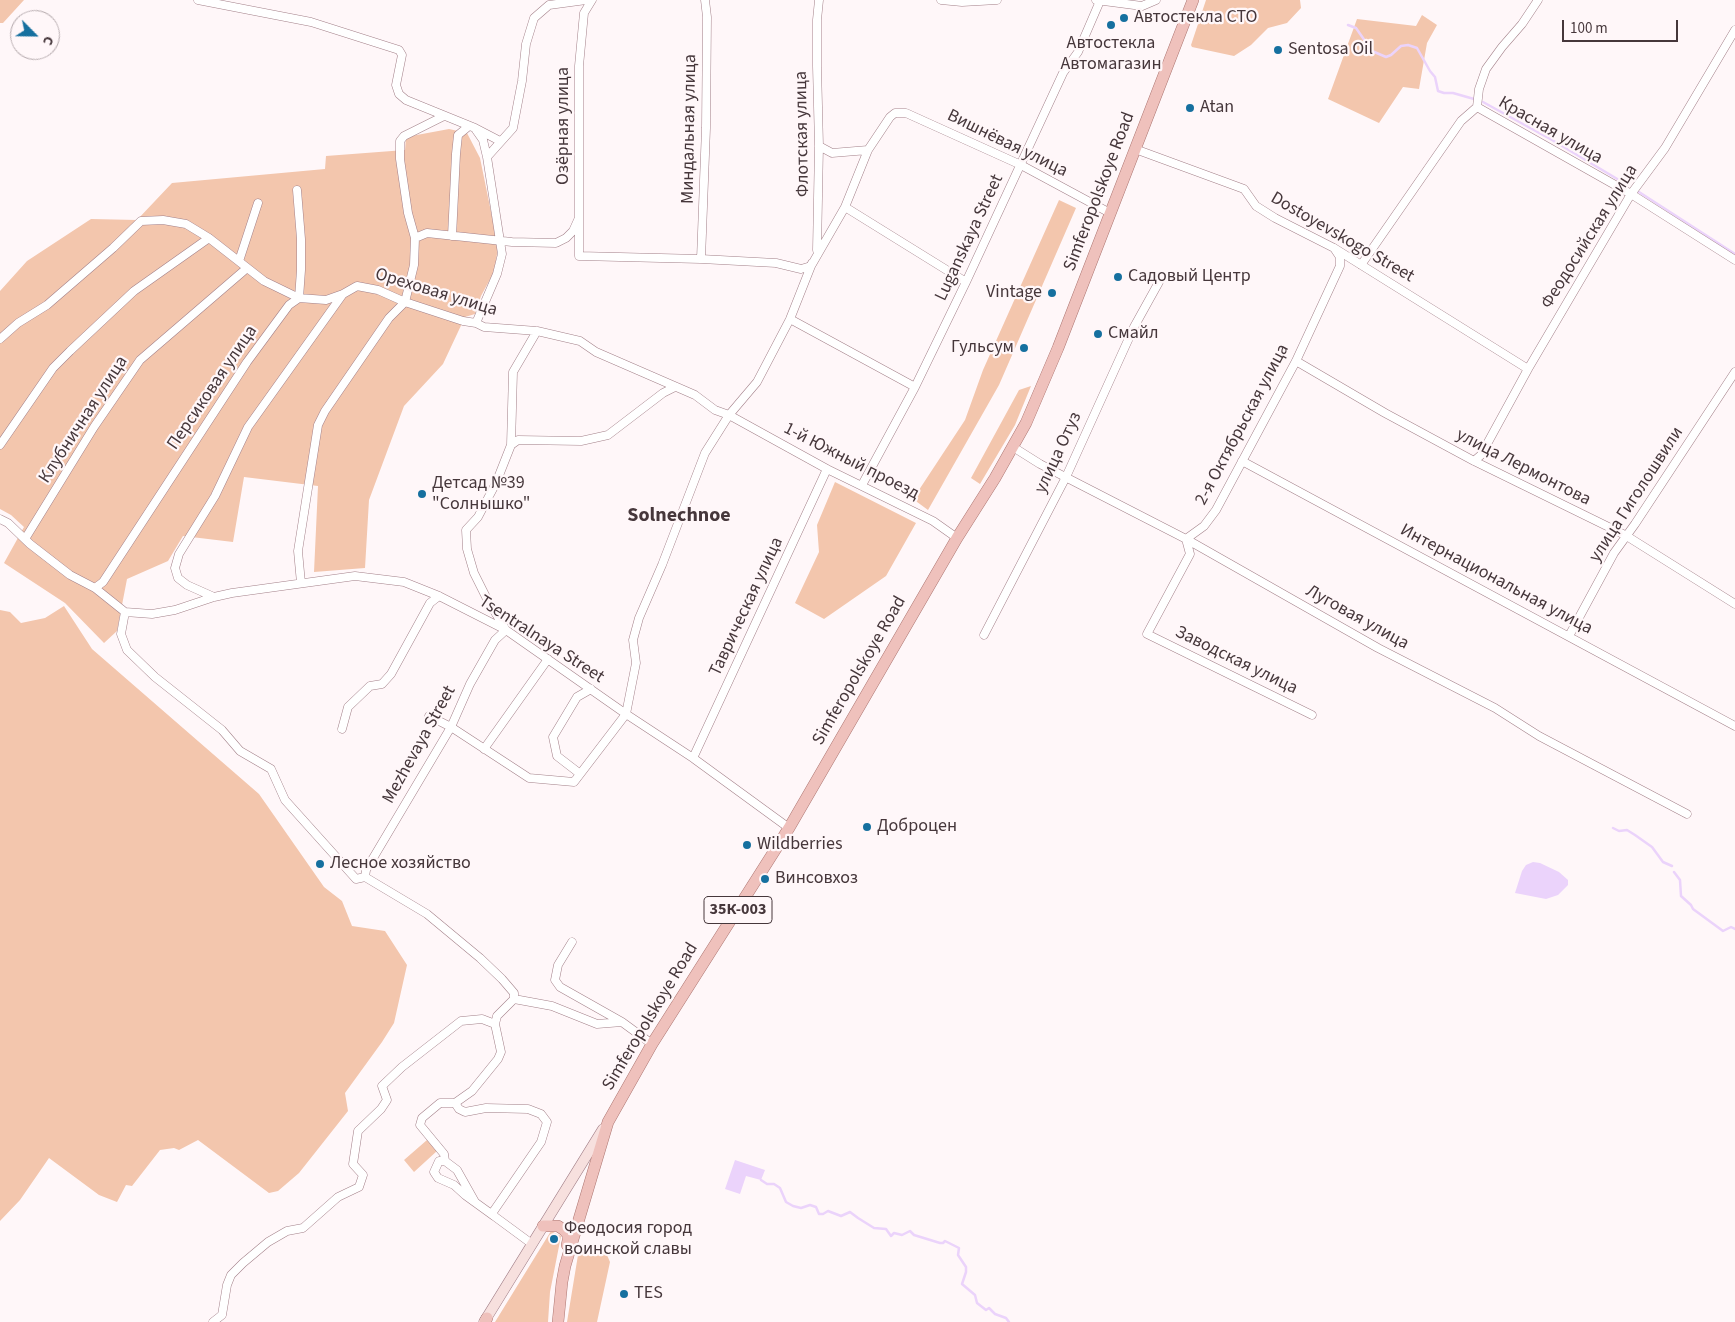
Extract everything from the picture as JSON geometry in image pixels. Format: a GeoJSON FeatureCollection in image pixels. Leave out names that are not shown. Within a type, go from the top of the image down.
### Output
{"type":"FeatureCollection","features":[{"type":"Feature","properties":{"kind":"main road","name":"Simferopolskoye Road"},"geometry":{"type":"LineString","coordinates":[[485,1321],[608,1122],[652,1044],[789,828],[957,538],[1013,447],[1043,386],[1193,0]]}},
{"type":"Feature","properties":{"kind":"main road","name":"35К-003"},"geometry":{"type":"LineString","coordinates":[[558,1322],[562,1282],[608,1122]]}},
{"type":"Feature","properties":{"kind":"main road"},"geometry":{"type":"LineString","coordinates":[[543,1226],[558,1226],[564,1230],[569,1236],[567,1248],[570,1251]]}},
{"type":"Feature","properties":{"kind":"street"},"geometry":{"type":"LineString","coordinates":[[198,0],[311,22],[399,50],[402,55],[396,85],[399,94],[406,100],[472,127],[500,141]]}},
{"type":"Feature","properties":{"kind":"street"},"geometry":{"type":"LineString","coordinates":[[487,157],[513,128],[522,81],[526,44],[534,18],[549,5],[586,0]]}},
{"type":"Feature","properties":{"kind":"street","name":"Озёрная улица"},"geometry":{"type":"LineString","coordinates":[[592,0],[584,13],[579,66],[580,256],[701,259]]}},
{"type":"Feature","properties":{"kind":"street","name":"Миндальная улица"},"geometry":{"type":"LineString","coordinates":[[701,259],[706,128],[707,17],[705,0]]}},
{"type":"Feature","properties":{"kind":"street","name":"Флотская улица"},"geometry":{"type":"LineString","coordinates":[[810,266],[818,247],[817,20],[820,0]]}},
{"type":"Feature","properties":{"kind":"street"},"geometry":{"type":"LineString","coordinates":[[941,0],[962,2],[997,0]]}},
{"type":"Feature","properties":{"kind":"street"},"geometry":{"type":"LineString","coordinates":[[1098,1],[1142,6],[1156,0]]}},
{"type":"Feature","properties":{"kind":"street"},"geometry":{"type":"LineString","coordinates":[[1361,265],[1461,121],[1477,107],[1479,89],[1486,69],[1522,24],[1538,0]]}},
{"type":"Feature","properties":{"kind":"street","name":"Luganskaya Street"},"geometry":{"type":"LineString","coordinates":[[862,485],[915,386],[966,282],[1064,73],[1078,52],[1098,1]]}},
{"type":"Feature","properties":{"kind":"street","name":"Феодосийская улица"},"geometry":{"type":"LineString","coordinates":[[1474,461],[1481,455],[1528,369],[1631,194],[1665,148],[1735,30]]}},
{"type":"Feature","properties":{"kind":"street","name":"Красная улица"},"geometry":{"type":"LineString","coordinates":[[1477,107],[1631,194],[1735,260]]}},
{"type":"Feature","properties":{"kind":"street","name":"Вишнёвая улица"},"geometry":{"type":"LineString","coordinates":[[868,150],[890,117],[895,113],[906,113],[1021,165],[1110,214]]}},
{"type":"Feature","properties":{"kind":"street"},"geometry":{"type":"LineString","coordinates":[[301,583],[298,551],[318,425],[325,411],[389,318],[405,302],[414,265],[415,238],[408,212],[400,159],[400,141],[404,136],[444,116]]}},
{"type":"Feature","properties":{"kind":"street"},"geometry":{"type":"LineString","coordinates":[[472,127],[483,140],[502,254],[497,274],[476,323]]}},
{"type":"Feature","properties":{"kind":"street"},"geometry":{"type":"LineString","coordinates":[[452,236],[458,135],[472,127]]}},
{"type":"Feature","properties":{"kind":"street"},"geometry":{"type":"LineString","coordinates":[[429,716],[451,727],[529,778],[574,782],[626,714],[636,663],[632,640],[638,618],[662,565],[705,453],[729,415],[757,382],[790,319],[810,266],[844,207],[868,150],[832,153],[819,146]]}},
{"type":"Feature","properties":{"kind":"street","name":"Dostoyevskogo Street"},"geometry":{"type":"LineString","coordinates":[[1135,150],[1244,189],[1256,206],[1275,218],[1334,248],[1528,369]]}},
{"type":"Feature","properties":{"kind":"street"},"geometry":{"type":"LineString","coordinates":[[296,190],[301,239],[299,298]]}},
{"type":"Feature","properties":{"kind":"street"},"geometry":{"type":"LineString","coordinates":[[239,261],[258,203]]}},
{"type":"Feature","properties":{"kind":"street"},"geometry":{"type":"LineString","coordinates":[[844,207],[966,282]]}},
{"type":"Feature","properties":{"kind":"street"},"geometry":{"type":"LineString","coordinates":[[415,238],[427,233],[500,241],[556,243],[566,238],[573,231],[579,218]]}},
{"type":"Feature","properties":{"kind":"street","name":"Ореховая улица"},"geometry":{"type":"LineString","coordinates":[[0,339],[18,322],[46,305],[113,248],[141,221],[163,220],[186,224],[209,238],[264,281],[299,298],[326,300],[358,286],[378,290],[405,302],[484,327],[537,331],[580,341],[596,352],[695,394],[715,410],[729,415]]}},
{"type":"Feature","properties":{"kind":"street"},"geometry":{"type":"LineString","coordinates":[[0,445],[53,368],[70,351],[134,291],[209,238]]}},
{"type":"Feature","properties":{"kind":"street","name":"2-я Октябрьская улица"},"geometry":{"type":"LineString","coordinates":[[1186,539],[1204,526],[1216,510],[1296,361],[1340,266],[1340,257],[1334,248]]}},
{"type":"Feature","properties":{"kind":"street"},"geometry":{"type":"LineString","coordinates":[[701,259],[776,263],[801,269],[810,266]]}},
{"type":"Feature","properties":{"kind":"street","name":"Клубничная улица"},"geometry":{"type":"LineString","coordinates":[[24,539],[94,428],[140,360],[247,268]]}},
{"type":"Feature","properties":{"kind":"street","name":"улица Отуз"},"geometry":{"type":"LineString","coordinates":[[984,635],[1066,478],[1134,326],[1159,282]]}},
{"type":"Feature","properties":{"kind":"street"},"geometry":{"type":"LineString","coordinates":[[214,597],[187,585],[178,578],[175,568],[179,554],[215,496],[248,427],[343,294]]}},
{"type":"Feature","properties":{"kind":"street","name":"Персиковая улица"},"geometry":{"type":"LineString","coordinates":[[95,588],[103,582],[247,362],[289,304],[299,298]]}},
{"type":"Feature","properties":{"kind":"street"},"geometry":{"type":"LineString","coordinates":[[790,319],[915,386]]}},
{"type":"Feature","properties":{"kind":"street"},"geometry":{"type":"LineString","coordinates":[[506,630],[474,573],[467,548],[466,530],[478,517],[496,484],[511,445],[513,372],[537,331]]}},
{"type":"Feature","properties":{"kind":"street","name":"улица Лермонтова"},"geometry":{"type":"LineString","coordinates":[[1296,361],[1385,413],[1474,461],[1625,535],[1735,604]]}},
{"type":"Feature","properties":{"kind":"street","name":"улица Гиголошвили"},"geometry":{"type":"LineString","coordinates":[[1569,636],[1625,535],[1635,524],[1735,372]]}},
{"type":"Feature","properties":{"kind":"street"},"geometry":{"type":"LineString","coordinates":[[511,445],[518,440],[581,442],[608,435],[663,393],[675,387]]}},
{"type":"Feature","properties":{"kind":"street","name":"1-й Южный проезд"},"geometry":{"type":"LineString","coordinates":[[729,415],[827,469],[933,521],[957,538]]}},
{"type":"Feature","properties":{"kind":"street","name":"Луговая улица"},"geometry":{"type":"LineString","coordinates":[[1013,447],[1066,478],[1186,539],[1378,648],[1495,708],[1539,736],[1687,814]]}},
{"type":"Feature","properties":{"kind":"street","name":"Интернациональная улица"},"geometry":{"type":"LineString","coordinates":[[1242,460],[1734,725]]}},
{"type":"Feature","properties":{"kind":"street","name":"Таврическая улица"},"geometry":{"type":"LineString","coordinates":[[693,758],[827,469]]}},
{"type":"Feature","properties":{"kind":"street"},"geometry":{"type":"LineString","coordinates":[[0,519],[8,523],[24,539],[70,575],[95,588],[125,612],[121,634],[127,650],[155,676],[222,730],[240,751],[271,770],[285,800],[356,879],[365,877],[427,914],[480,958],[514,993],[514,999],[497,1016],[495,1024],[500,1052],[498,1059],[472,1090],[455,1104],[440,1103],[422,1118],[420,1125],[444,1154],[445,1161]]}},
{"type":"Feature","properties":{"kind":"street","name":"Заводская улица"},"geometry":{"type":"LineString","coordinates":[[1186,539],[1190,554],[1147,634],[1312,715]]}},
{"type":"Feature","properties":{"kind":"street","name":"Tsentralnaya Street"},"geometry":{"type":"LineString","coordinates":[[125,612],[152,614],[175,610],[214,597],[355,576],[404,582],[439,596],[506,630],[626,714],[693,758],[789,828]]}},
{"type":"Feature","properties":{"kind":"street"},"geometry":{"type":"LineString","coordinates":[[342,729],[348,707],[370,686],[382,684],[391,674],[430,603],[439,596]]}},
{"type":"Feature","properties":{"kind":"street","name":"Mezhevaya Street"},"geometry":{"type":"LineString","coordinates":[[365,877],[366,870],[451,727],[470,684],[495,640],[506,630]]}},
{"type":"Feature","properties":{"kind":"street"},"geometry":{"type":"LineString","coordinates":[[484,749],[548,659]]}},
{"type":"Feature","properties":{"kind":"street"},"geometry":{"type":"LineString","coordinates":[[579,773],[557,756],[553,736],[578,697],[591,689]]}},
{"type":"Feature","properties":{"kind":"street"},"geometry":{"type":"LineString","coordinates":[[572,942],[558,965],[555,980],[560,987],[622,1022],[652,1044]]}},
{"type":"Feature","properties":{"kind":"street"},"geometry":{"type":"LineString","coordinates":[[514,999],[552,1006],[597,1024],[622,1022]]}},
{"type":"Feature","properties":{"kind":"street"},"geometry":{"type":"LineString","coordinates":[[213,1322],[222,1315],[227,1285],[231,1275],[243,1263],[268,1242],[287,1231],[303,1228],[338,1197],[359,1187],[363,1176],[354,1164],[358,1131],[387,1100],[382,1086],[402,1067],[461,1020],[482,1019],[495,1024]]}},
{"type":"Feature","properties":{"kind":"street"},"geometry":{"type":"LineString","coordinates":[[455,1104],[459,1110],[465,1112],[486,1108],[528,1109],[541,1114],[547,1122],[541,1142],[492,1212],[494,1216]]}},
{"type":"Feature","properties":{"kind":"street"},"geometry":{"type":"LineString","coordinates":[[475,1202],[457,1170],[445,1161],[439,1161],[434,1172],[438,1178],[454,1184],[475,1202],[532,1244]]}},
{"type":"Feature","properties":{"kind":"shaded area"},"geometry":{"type":"Polygon","coordinates":[[[0,0],[24,0],[15,10],[10,10],[10,15],[3,23],[0,23],[0,0]]]}},
{"type":"Feature","properties":{"kind":"shaded area"},"geometry":{"type":"Polygon","coordinates":[[[1206,0],[1300,0],[1301,8],[1287,23],[1268,28],[1251,45],[1234,56],[1192,47],[1191,45],[1206,0]]]}},
{"type":"Feature","properties":{"kind":"shaded area"},"geometry":{"type":"Polygon","coordinates":[[[1422,15],[1437,25],[1427,43],[1419,89],[1403,87],[1379,123],[1328,99],[1357,19],[1416,26],[1422,15]]]}},
{"type":"Feature","properties":{"kind":"shaded area"},"geometry":{"type":"Polygon","coordinates":[[[449,129],[467,133],[480,158],[498,246],[495,270],[481,296],[475,314],[465,317],[443,364],[404,406],[369,500],[365,568],[314,572],[318,486],[244,477],[233,542],[183,536],[168,561],[127,579],[117,631],[104,643],[65,603],[4,563],[24,527],[11,515],[0,509],[0,291],[27,261],[91,219],[137,220],[172,183],[325,169],[326,156],[405,150],[406,137],[449,129]]]}},
{"type":"Feature","properties":{"kind":"shaded area"},"geometry":{"type":"Polygon","coordinates":[[[1059,200],[1076,208],[999,385],[928,510],[913,499],[965,420],[983,370],[1059,200]]]}},
{"type":"Feature","properties":{"kind":"shaded area"},"geometry":{"type":"Polygon","coordinates":[[[1031,386],[1015,425],[980,484],[971,478],[1019,390],[1031,386]]]}},
{"type":"Feature","properties":{"kind":"shaded area"},"geometry":{"type":"Polygon","coordinates":[[[835,482],[916,523],[886,576],[824,619],[795,603],[819,552],[817,525],[835,482]]]}},
{"type":"Feature","properties":{"kind":"shaded area"},"geometry":{"type":"Polygon","coordinates":[[[64,606],[92,649],[259,794],[324,887],[342,901],[352,926],[385,931],[407,965],[394,1023],[345,1093],[348,1111],[299,1173],[278,1191],[269,1193],[198,1140],[179,1150],[174,1148],[160,1150],[132,1186],[126,1185],[117,1202],[99,1195],[49,1158],[20,1200],[0,1221],[0,610],[10,612],[21,623],[45,618],[64,606]]]}},
{"type":"Feature","properties":{"kind":"shaded area"},"geometry":{"type":"Polygon","coordinates":[[[1533,862],[1540,863],[1559,872],[1568,880],[1568,885],[1558,895],[1546,899],[1515,893],[1522,871],[1526,865],[1533,862]]]}},
{"type":"Feature","properties":{"kind":"shaded area"},"geometry":{"type":"Polygon","coordinates":[[[427,1140],[437,1151],[414,1172],[404,1160],[427,1140]]]}},
{"type":"Feature","properties":{"kind":"shaded area"},"geometry":{"type":"Polygon","coordinates":[[[735,1160],[765,1170],[761,1180],[746,1176],[740,1194],[725,1189],[735,1160]]]}},
{"type":"Feature","properties":{"kind":"shaded area"},"geometry":{"type":"Polygon","coordinates":[[[551,1231],[561,1236],[550,1292],[548,1322],[495,1322],[551,1231]]]}},
{"type":"Feature","properties":{"kind":"shaded area"},"geometry":{"type":"Polygon","coordinates":[[[588,1251],[607,1255],[610,1262],[597,1322],[567,1322],[578,1255],[588,1251]]]}},
{"type":"Feature","properties":{"kind":"waterway"},"geometry":{"type":"LineString","coordinates":[[1348,25],[1356,28],[1372,51],[1386,57],[1401,46],[1408,45],[1417,48],[1435,77],[1438,91],[1474,99]]}},
{"type":"Feature","properties":{"kind":"waterway"},"geometry":{"type":"LineString","coordinates":[[1483,102],[1624,183]]}},
{"type":"Feature","properties":{"kind":"waterway"},"geometry":{"type":"LineString","coordinates":[[1639,192],[1735,254]]}},
{"type":"Feature","properties":{"kind":"waterway"},"geometry":{"type":"LineString","coordinates":[[1613,828],[1619,831],[1627,830],[1635,835],[1652,847],[1663,862],[1672,866]]}},
{"type":"Feature","properties":{"kind":"waterway"},"geometry":{"type":"LineString","coordinates":[[1674,872],[1680,880],[1681,896],[1693,909],[1723,931],[1731,927],[1735,929]]}},
{"type":"Feature","properties":{"kind":"waterway"},"geometry":{"type":"LineString","coordinates":[[761,1180],[780,1188],[786,1202],[793,1206],[801,1208],[810,1205],[816,1207],[819,1214],[828,1211],[841,1216],[850,1212],[874,1228],[886,1229],[891,1236],[894,1233],[902,1235],[910,1231],[914,1235],[940,1243],[945,1241],[959,1248],[958,1255],[966,1267],[962,1284],[975,1295],[977,1303],[986,1310],[989,1308],[995,1314],[1006,1318],[1009,1322]]}},
{"type":"Feature","properties":{"kind":"place","name":"Автостекла СТО"},"geometry":{"type":"Point","coordinates":[1124,18]}},
{"type":"Feature","properties":{"kind":"place","name":"Автостекла Автомагазин"},"geometry":{"type":"Point","coordinates":[1111,25]}},
{"type":"Feature","properties":{"kind":"place","name":"Sentosa Oil"},"geometry":{"type":"Point","coordinates":[1278,50]}},
{"type":"Feature","properties":{"kind":"place","name":"Atan"},"geometry":{"type":"Point","coordinates":[1190,108]}},
{"type":"Feature","properties":{"kind":"place","name":"Садовый Центр"},"geometry":{"type":"Point","coordinates":[1118,277]}},
{"type":"Feature","properties":{"kind":"place","name":"Vintage"},"geometry":{"type":"Point","coordinates":[1052,293]}},
{"type":"Feature","properties":{"kind":"place","name":"Смайл"},"geometry":{"type":"Point","coordinates":[1098,334]}},
{"type":"Feature","properties":{"kind":"place","name":"Гульсум"},"geometry":{"type":"Point","coordinates":[1024,348]}},
{"type":"Feature","properties":{"kind":"place","name":"Детсад №39 \"Солнышко\""},"geometry":{"type":"Point","coordinates":[422,494]}},
{"type":"Feature","properties":{"kind":"place","name":"Доброцен"},"geometry":{"type":"Point","coordinates":[867,827]}},
{"type":"Feature","properties":{"kind":"place","name":"Wildberries"},"geometry":{"type":"Point","coordinates":[747,845]}},
{"type":"Feature","properties":{"kind":"place","name":"Лесное хозяйство"},"geometry":{"type":"Point","coordinates":[320,864]}},
{"type":"Feature","properties":{"kind":"place","name":"Винсовхоз"},"geometry":{"type":"Point","coordinates":[765,879]}},
{"type":"Feature","properties":{"kind":"place","name":"Феодосия город воинской славы"},"geometry":{"type":"Point","coordinates":[554,1239]}},
{"type":"Feature","properties":{"kind":"place","name":"TES"},"geometry":{"type":"Point","coordinates":[624,1294]}},
{"type":"Feature","properties":{"kind":"district","name":"Solnechnoe"},"geometry":{"type":"Point","coordinates":[679,517]}}]}
